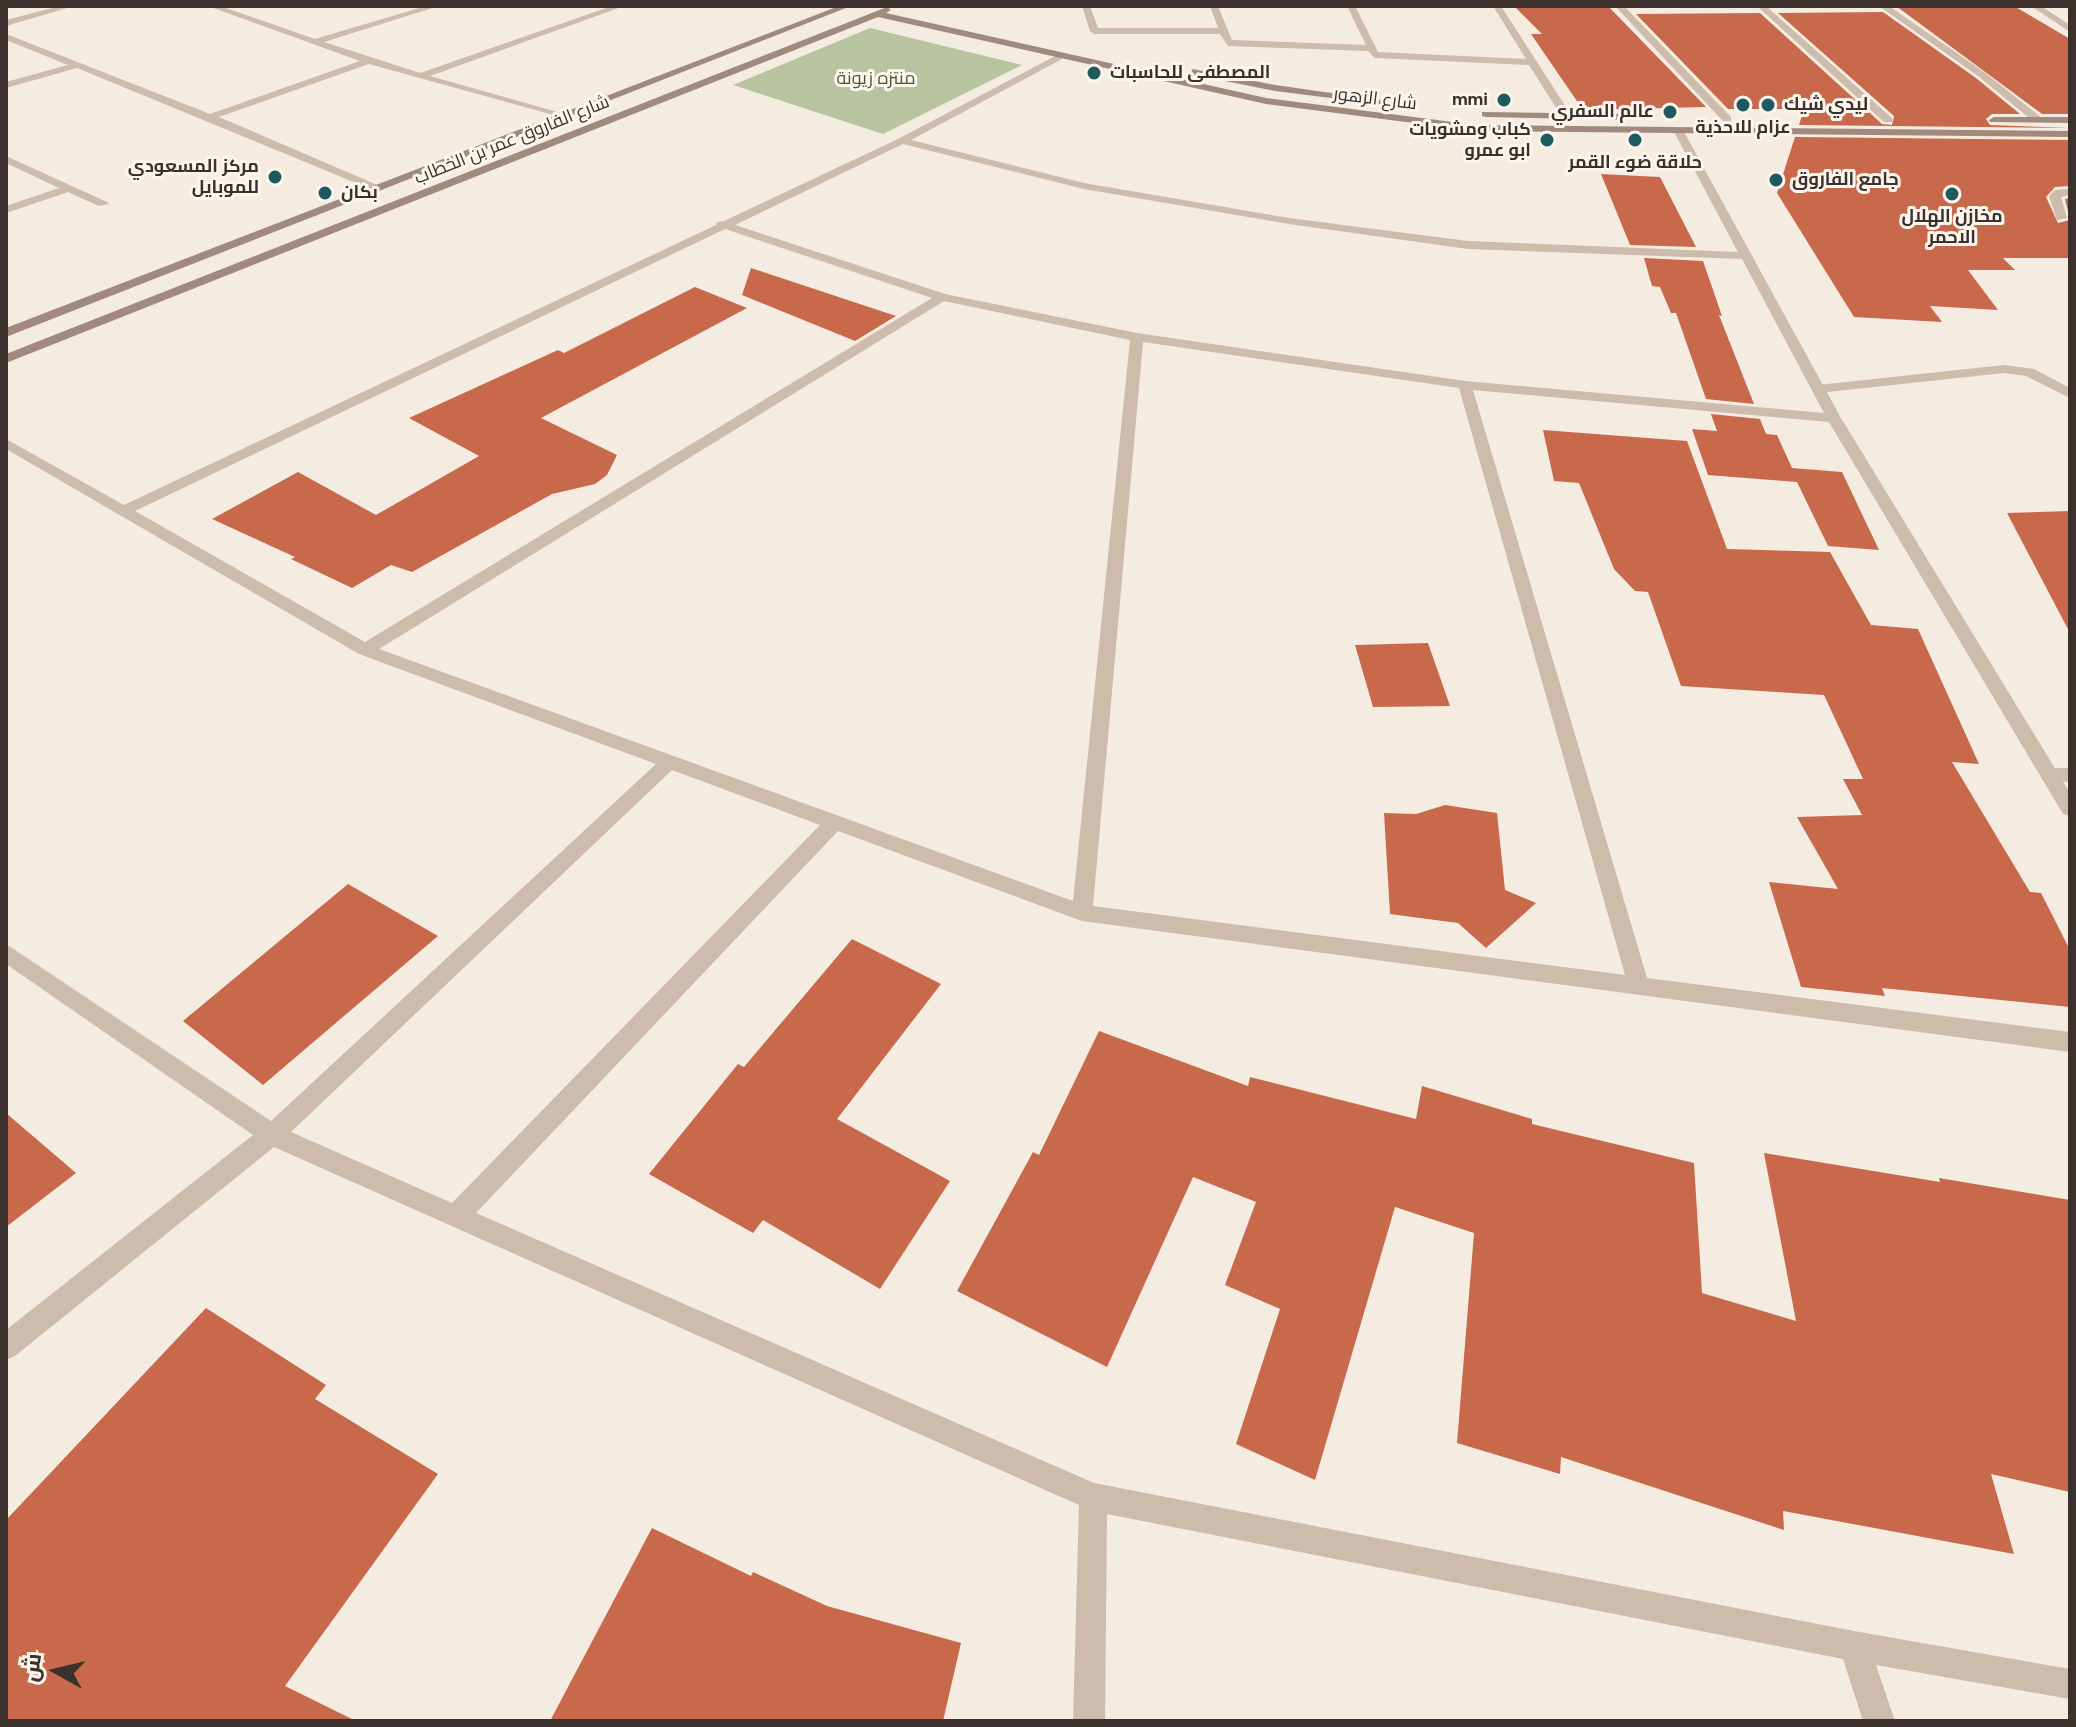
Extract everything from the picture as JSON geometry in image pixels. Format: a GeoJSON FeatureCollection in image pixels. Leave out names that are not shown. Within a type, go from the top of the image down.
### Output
{"type":"FeatureCollection","features":[{"type":"Feature","properties":{"kind":"main road"},"geometry":{"type":"LineString","coordinates":[[6,333],[847,6]]}},
{"type":"Feature","properties":{"kind":"main road","name":"شارع الفاروق عمر بن الخطاب"},"geometry":{"type":"LineString","coordinates":[[6,359],[896,6]]}},
{"type":"Feature","properties":{"kind":"main road","name":"شارع الزهور"},"geometry":{"type":"LineString","coordinates":[[896,6],[1071,48],[1275,88],[1429,108]]}},
{"type":"Feature","properties":{"kind":"main road","name":"شارع الزهور"},"geometry":{"type":"LineString","coordinates":[[877,14],[1266,101],[1476,128],[2069,134]]}},
{"type":"Feature","properties":{"kind":"main road"},"geometry":{"type":"LineString","coordinates":[[1266,101],[1275,88]]}},
{"type":"Feature","properties":{"kind":"main road"},"geometry":{"type":"LineString","coordinates":[[1476,114],[1903,120]]}},
{"type":"Feature","properties":{"kind":"main road"},"geometry":{"type":"LineString","coordinates":[[1978,120],[2070,120]]}},
{"type":"Feature","properties":{"kind":"street"},"geometry":{"type":"LineString","coordinates":[[6,23],[70,6]]}},
{"type":"Feature","properties":{"kind":"street"},"geometry":{"type":"LineString","coordinates":[[212,6],[369,61],[564,117]]}},
{"type":"Feature","properties":{"kind":"street"},"geometry":{"type":"LineString","coordinates":[[229,12],[249,6]]}},
{"type":"Feature","properties":{"kind":"street"},"geometry":{"type":"LineString","coordinates":[[315,42],[435,6]]}},
{"type":"Feature","properties":{"kind":"street"},"geometry":{"type":"LineString","coordinates":[[423,75],[620,6]]}},
{"type":"Feature","properties":{"kind":"street"},"geometry":{"type":"LineString","coordinates":[[1086,6],[1094,31],[1224,31]]}},
{"type":"Feature","properties":{"kind":"street"},"geometry":{"type":"LineString","coordinates":[[1214,6],[1228,43],[1372,48]]}},
{"type":"Feature","properties":{"kind":"street"},"geometry":{"type":"LineString","coordinates":[[1351,6],[1375,55],[1533,62]]}},
{"type":"Feature","properties":{"kind":"street"},"geometry":{"type":"LineString","coordinates":[[1497,6],[1566,115]]}},
{"type":"Feature","properties":{"kind":"street"},"geometry":{"type":"LineString","coordinates":[[1619,6],[1727,119]]}},
{"type":"Feature","properties":{"kind":"street"},"geometry":{"type":"LineString","coordinates":[[1761,6],[1888,120]]}},
{"type":"Feature","properties":{"kind":"street"},"geometry":{"type":"LineString","coordinates":[[1883,6],[1981,74],[2038,120]]}},
{"type":"Feature","properties":{"kind":"street"},"geometry":{"type":"LineString","coordinates":[[2035,6],[2070,29]]}},
{"type":"Feature","properties":{"kind":"street"},"geometry":{"type":"LineString","coordinates":[[6,37],[210,117],[378,189]]}},
{"type":"Feature","properties":{"kind":"street"},"geometry":{"type":"LineString","coordinates":[[123,511],[721,224],[902,141],[1059,57]]}},
{"type":"Feature","properties":{"kind":"street"},"geometry":{"type":"LineString","coordinates":[[210,117],[369,61]]}},
{"type":"Feature","properties":{"kind":"street"},"geometry":{"type":"LineString","coordinates":[[6,85],[78,65]]}},
{"type":"Feature","properties":{"kind":"street"},"geometry":{"type":"LineString","coordinates":[[1679,132],[1834,418],[2070,809]]}},
{"type":"Feature","properties":{"kind":"street"},"geometry":{"type":"LineString","coordinates":[[902,141],[1084,186],[1289,221],[1468,245],[1744,256]]}},
{"type":"Feature","properties":{"kind":"street"},"geometry":{"type":"LineString","coordinates":[[6,159],[103,204]]}},
{"type":"Feature","properties":{"kind":"street"},"geometry":{"type":"LineString","coordinates":[[6,210],[68,188]]}},
{"type":"Feature","properties":{"kind":"street"},"geometry":{"type":"LineString","coordinates":[[2061,218],[2055,196],[2059,192],[2070,192]]}},
{"type":"Feature","properties":{"kind":"street"},"geometry":{"type":"LineString","coordinates":[[721,224],[942,297],[1137,337],[1465,385],[1834,418]]}},
{"type":"Feature","properties":{"kind":"street"},"geometry":{"type":"LineString","coordinates":[[365,650],[942,297]]}},
{"type":"Feature","properties":{"kind":"street"},"geometry":{"type":"LineString","coordinates":[[1082,913],[1137,337]]}},
{"type":"Feature","properties":{"kind":"street"},"geometry":{"type":"LineString","coordinates":[[1818,389],[2004,369],[2029,372],[2070,394]]}},
{"type":"Feature","properties":{"kind":"street"},"geometry":{"type":"LineString","coordinates":[[1465,385],[1638,983]]}},
{"type":"Feature","properties":{"kind":"street"},"geometry":{"type":"LineString","coordinates":[[6,443],[365,650],[1082,913],[1638,983],[2070,1042]]}},
{"type":"Feature","properties":{"kind":"street"},"geometry":{"type":"LineString","coordinates":[[6,1347],[272,1135],[669,762]]}},
{"type":"Feature","properties":{"kind":"street"},"geometry":{"type":"LineString","coordinates":[[2049,775],[2070,775]]}},
{"type":"Feature","properties":{"kind":"street"},"geometry":{"type":"LineString","coordinates":[[456,1216],[835,822]]}},
{"type":"Feature","properties":{"kind":"street"},"geometry":{"type":"LineString","coordinates":[[6,953],[272,1135],[1093,1497],[1854,1646],[2070,1684]]}},
{"type":"Feature","properties":{"kind":"street"},"geometry":{"type":"LineString","coordinates":[[1089,1721],[1093,1497]]}},
{"type":"Feature","properties":{"kind":"street"},"geometry":{"type":"LineString","coordinates":[[1854,1646],[1879,1721]]}},
{"type":"Feature","properties":{"kind":"green space","name":"منتزه زيونة"},"geometry":{"type":"Polygon","coordinates":[[[870,28],[1022,65],[883,134],[733,85],[870,28]]]}},
{"type":"Feature","properties":{"kind":"building"},"geometry":{"type":"Polygon","coordinates":[[[1514,6],[1608,6],[1706,107],[1583,110],[1531,34],[1542,34],[1514,6]]]}},
{"type":"Feature","properties":{"kind":"building"},"geometry":{"type":"Polygon","coordinates":[[[1896,6],[2014,6],[2070,39],[2070,114],[2042,114],[1896,6]]]}},
{"type":"Feature","properties":{"kind":"building"},"geometry":{"type":"Polygon","coordinates":[[[1883,12],[1976,78],[2020,114],[1992,114],[1986,119],[1990,125],[2070,128],[1799,125],[1804,109],[1728,109],[1636,14],[1760,13],[1882,124],[1892,125],[1894,116],[1778,13],[1883,12]]]}},
{"type":"Feature","properties":{"kind":"building"},"geometry":{"type":"Polygon","coordinates":[[[1795,137],[2070,140],[2070,186],[2055,187],[2046,197],[2058,223],[2070,220],[2070,258],[2003,258],[2015,270],[1968,270],[1998,310],[1930,306],[1942,322],[1854,317],[1777,193],[1795,137]]]}},
{"type":"Feature","properties":{"kind":"building"},"geometry":{"type":"Polygon","coordinates":[[[1601,174],[1660,177],[1696,247],[1630,245],[1601,174]]]}},
{"type":"Feature","properties":{"kind":"building"},"geometry":{"type":"Polygon","coordinates":[[[2070,198],[2070,220],[2065,199],[2070,198]]]}},
{"type":"Feature","properties":{"kind":"building"},"geometry":{"type":"Polygon","coordinates":[[[1644,258],[1703,261],[1722,316],[1719,315],[1754,404],[1706,399],[1676,313],[1671,313],[1660,287],[1652,286],[1644,258]]]}},
{"type":"Feature","properties":{"kind":"building"},"geometry":{"type":"Polygon","coordinates":[[[751,268],[896,316],[855,341],[742,295],[751,268]]]}},
{"type":"Feature","properties":{"kind":"building"},"geometry":{"type":"Polygon","coordinates":[[[695,287],[747,308],[541,418],[617,455],[607,475],[595,484],[552,494],[412,572],[391,565],[352,588],[291,559],[295,557],[212,519],[298,472],[376,515],[479,456],[409,418],[558,350],[564,353],[695,287]]]}},
{"type":"Feature","properties":{"kind":"building"},"geometry":{"type":"Polygon","coordinates":[[[1711,414],[1760,419],[1766,434],[1777,435],[1792,468],[1842,472],[1879,550],[1828,546],[1797,482],[1708,475],[1692,429],[1717,431],[1711,414]]]}},
{"type":"Feature","properties":{"kind":"building"},"geometry":{"type":"Polygon","coordinates":[[[1543,430],[1687,441],[1727,549],[1830,552],[1871,625],[1918,629],[1979,764],[1952,762],[2030,892],[2041,893],[2070,950],[2070,1007],[1882,988],[1885,996],[1801,987],[1769,882],[1838,889],[1797,817],[1862,815],[1843,779],[1863,779],[1824,695],[1681,686],[1648,592],[1635,591],[1614,569],[1579,483],[1554,481],[1543,430]]]}},
{"type":"Feature","properties":{"kind":"building"},"geometry":{"type":"Polygon","coordinates":[[[2070,511],[2070,633],[2007,513],[2070,511]]]}},
{"type":"Feature","properties":{"kind":"building"},"geometry":{"type":"Polygon","coordinates":[[[1428,643],[1450,706],[1373,707],[1355,645],[1428,643]]]}},
{"type":"Feature","properties":{"kind":"building"},"geometry":{"type":"Polygon","coordinates":[[[1445,805],[1497,813],[1505,890],[1536,903],[1486,948],[1458,923],[1390,914],[1384,813],[1416,814],[1445,805]]]}},
{"type":"Feature","properties":{"kind":"building"},"geometry":{"type":"Polygon","coordinates":[[[348,884],[438,936],[263,1085],[183,1021],[348,884]]]}},
{"type":"Feature","properties":{"kind":"building"},"geometry":{"type":"Polygon","coordinates":[[[852,939],[941,984],[837,1119],[950,1181],[880,1289],[763,1220],[753,1233],[649,1174],[738,1064],[744,1067],[852,939]]]}},
{"type":"Feature","properties":{"kind":"building"},"geometry":{"type":"Polygon","coordinates":[[[1099,1031],[1248,1086],[1250,1077],[1416,1119],[1422,1086],[1532,1119],[1532,1124],[1694,1163],[1702,1293],[1796,1321],[1764,1153],[2070,1200],[2070,1492],[1991,1474],[2014,1554],[1783,1511],[1784,1530],[1561,1457],[1560,1474],[1457,1443],[1474,1233],[1395,1207],[1315,1480],[1236,1444],[1280,1309],[1225,1285],[1256,1202],[1193,1177],[1107,1367],[957,1291],[1033,1152],[1039,1155],[1099,1031]]]}},
{"type":"Feature","properties":{"kind":"building"},"geometry":{"type":"Polygon","coordinates":[[[6,1113],[76,1173],[6,1227],[6,1113]]]}},
{"type":"Feature","properties":{"kind":"building"},"geometry":{"type":"Polygon","coordinates":[[[206,1308],[326,1385],[315,1399],[438,1474],[285,1686],[356,1721],[6,1721],[6,1520],[206,1308]]]}},
{"type":"Feature","properties":{"kind":"building"},"geometry":{"type":"Polygon","coordinates":[[[652,1528],[751,1576],[753,1572],[827,1606],[961,1643],[943,1721],[550,1721],[652,1528]]]}},
{"type":"Feature","properties":{"kind":"place","name":"المصطفى للحاسبات"},"geometry":{"type":"Point","coordinates":[1094,73]}},
{"type":"Feature","properties":{"kind":"place","name":"mmi"},"geometry":{"type":"Point","coordinates":[1504,100]}},
{"type":"Feature","properties":{"kind":"place","name":"عزام للاحذية"},"geometry":{"type":"Point","coordinates":[1743,105]}},
{"type":"Feature","properties":{"kind":"place","name":"ليدي شيك"},"geometry":{"type":"Point","coordinates":[1768,105]}},
{"type":"Feature","properties":{"kind":"place","name":"عالم السفري"},"geometry":{"type":"Point","coordinates":[1670,112]}},
{"type":"Feature","properties":{"kind":"place","name":"كباب ومشويات ابو عمرو"},"geometry":{"type":"Point","coordinates":[1547,140]}},
{"type":"Feature","properties":{"kind":"place","name":"حلاقة ضوء القمر"},"geometry":{"type":"Point","coordinates":[1635,140]}},
{"type":"Feature","properties":{"kind":"place","name":"مركز المسعودي للموبايل"},"geometry":{"type":"Point","coordinates":[275,177]}},
{"type":"Feature","properties":{"kind":"place","name":"جامع الفاروق"},"geometry":{"type":"Point","coordinates":[1776,180]}},
{"type":"Feature","properties":{"kind":"place","name":"بكان"},"geometry":{"type":"Point","coordinates":[325,193]}},
{"type":"Feature","properties":{"kind":"place","name":"مخازن الهلال الاحمر"},"geometry":{"type":"Point","coordinates":[1952,194]}}]}
